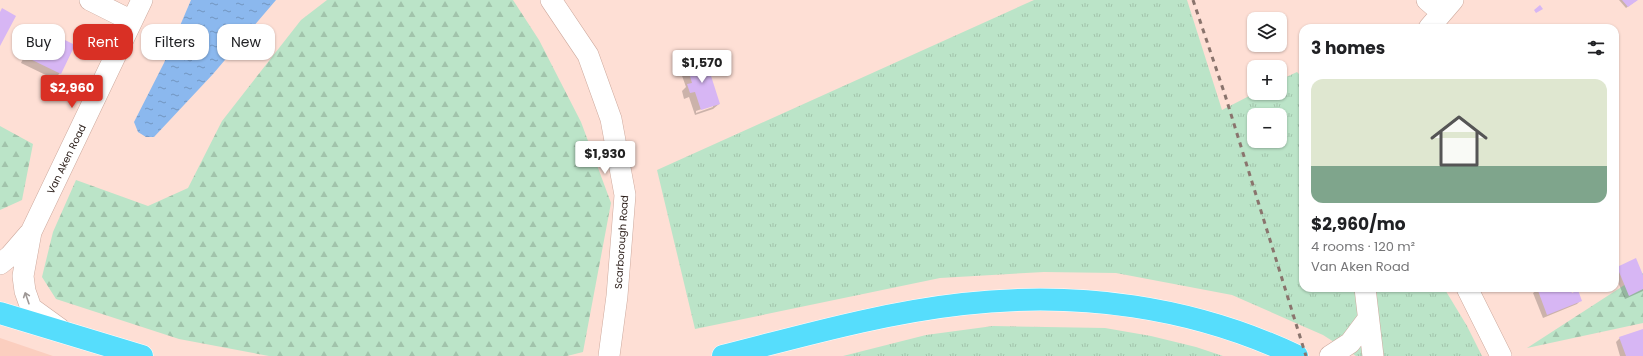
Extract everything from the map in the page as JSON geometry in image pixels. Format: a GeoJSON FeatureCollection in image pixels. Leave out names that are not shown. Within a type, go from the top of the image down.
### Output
{"type":"FeatureCollection","features":[{"type":"Feature","properties":{"kind":"highway"},"geometry":{"type":"LineString","coordinates":[[724,356],[865,321],[963,304],[1024,300],[1082,300],[1164,311],[1210,322],[1257,339],[1296,356]]}},
{"type":"Feature","properties":{"kind":"highway"},"geometry":{"type":"LineString","coordinates":[[0,313],[142,356]]}},
{"type":"Feature","properties":{"kind":"street"},"geometry":{"type":"LineString","coordinates":[[90,0],[132,21]]}},
{"type":"Feature","properties":{"kind":"street","name":"Van Aken Road"},"geometry":{"type":"LineString","coordinates":[[65,333],[31,308],[25,291],[23,276],[31,232],[142,0]]}},
{"type":"Feature","properties":{"kind":"street","name":"Scarborough Road"},"geometry":{"type":"LineString","coordinates":[[551,0],[588,55],[611,119],[625,195],[618,296],[609,356]]}},
{"type":"Feature","properties":{"kind":"street","name":"Van Aken Road"},"geometry":{"type":"LineString","coordinates":[[0,264],[10,256],[31,232]]}},
{"type":"Feature","properties":{"kind":"street"},"geometry":{"type":"LineString","coordinates":[[1365,292],[1373,356]]}},
{"type":"Feature","properties":{"kind":"street"},"geometry":{"type":"LineString","coordinates":[[1469,292],[1502,356]]}},
{"type":"Feature","properties":{"kind":"street"},"geometry":{"type":"LineString","coordinates":[[1330,356],[1350,344],[1368,320]]}},
{"type":"Feature","properties":{"kind":"shaded area"},"geometry":{"type":"Polygon","coordinates":[[[0,338],[53,356],[0,356],[0,338]]]}},
{"type":"Feature","properties":{"kind":"green space"},"geometry":{"type":"Polygon","coordinates":[[[327,0],[513,0],[539,40],[581,122],[611,203],[583,352],[567,356],[269,356],[179,339],[56,299],[42,277],[53,232],[76,180],[148,206],[188,188],[222,121],[270,60],[275,60],[275,53],[301,20],[327,0]]]}},
{"type":"Feature","properties":{"kind":"green space"},"geometry":{"type":"Polygon","coordinates":[[[1034,0],[1187,0],[1222,110],[1247,97],[1247,100],[1287,100],[1287,77],[1297,72],[1299,74],[1299,292],[1446,292],[1467,326],[1482,356],[1356,356],[1323,335],[1232,295],[1116,273],[1044,272],[940,278],[695,329],[657,170],[1034,0]]]}},
{"type":"Feature","properties":{"kind":"green space"},"geometry":{"type":"Polygon","coordinates":[[[0,126],[33,144],[22,200],[0,210],[0,126]]]}},
{"type":"Feature","properties":{"kind":"green space"},"geometry":{"type":"Polygon","coordinates":[[[1643,273],[1643,323],[1527,348],[1614,292],[1619,292],[1619,289],[1643,273]]]}},
{"type":"Feature","properties":{"kind":"green space"},"geometry":{"type":"Polygon","coordinates":[[[993,326],[1105,328],[1151,336],[1196,347],[1223,356],[843,356],[926,335],[993,326]]]}},
{"type":"Feature","properties":{"kind":"water"},"geometry":{"type":"Polygon","coordinates":[[[191,0],[276,0],[256,24],[217,24],[217,60],[225,60],[154,137],[146,137],[138,132],[134,122],[165,60],[209,60],[209,24],[181,24],[191,0]]]}},
{"type":"Feature","properties":{"kind":"building"},"geometry":{"type":"Polygon","coordinates":[[[1622,0],[1638,0],[1628,7],[1622,0]]]}},
{"type":"Feature","properties":{"kind":"building"},"geometry":{"type":"Polygon","coordinates":[[[1540,5],[1543,9],[1536,13],[1534,10],[1540,5]]]}},
{"type":"Feature","properties":{"kind":"building"},"geometry":{"type":"Polygon","coordinates":[[[2,8],[16,16],[0,46],[0,12],[2,8]]]}},
{"type":"Feature","properties":{"kind":"building"},"geometry":{"type":"Polygon","coordinates":[[[65,40],[73,44],[73,49],[61,74],[32,60],[65,60],[65,40]]]}},
{"type":"Feature","properties":{"kind":"building"},"geometry":{"type":"Polygon","coordinates":[[[705,57],[720,104],[701,110],[695,92],[690,93],[687,84],[692,83],[686,63],[705,57]]]}},
{"type":"Feature","properties":{"kind":"building"},"geometry":{"type":"Polygon","coordinates":[[[1636,258],[1643,275],[1643,289],[1629,296],[1619,272],[1619,266],[1636,258]]]}},
{"type":"Feature","properties":{"kind":"building"},"geometry":{"type":"Polygon","coordinates":[[[1538,292],[1579,292],[1582,301],[1547,315],[1538,292]]]}},
{"type":"Feature","properties":{"kind":"building"},"geometry":{"type":"Polygon","coordinates":[[[1643,329],[1643,356],[1626,356],[1619,337],[1643,329]]]}},
{"type":"Feature","properties":{"kind":"railway"},"geometry":{"type":"LineString","coordinates":[[1193,0],[1225,95],[1306,356]]}}]}
